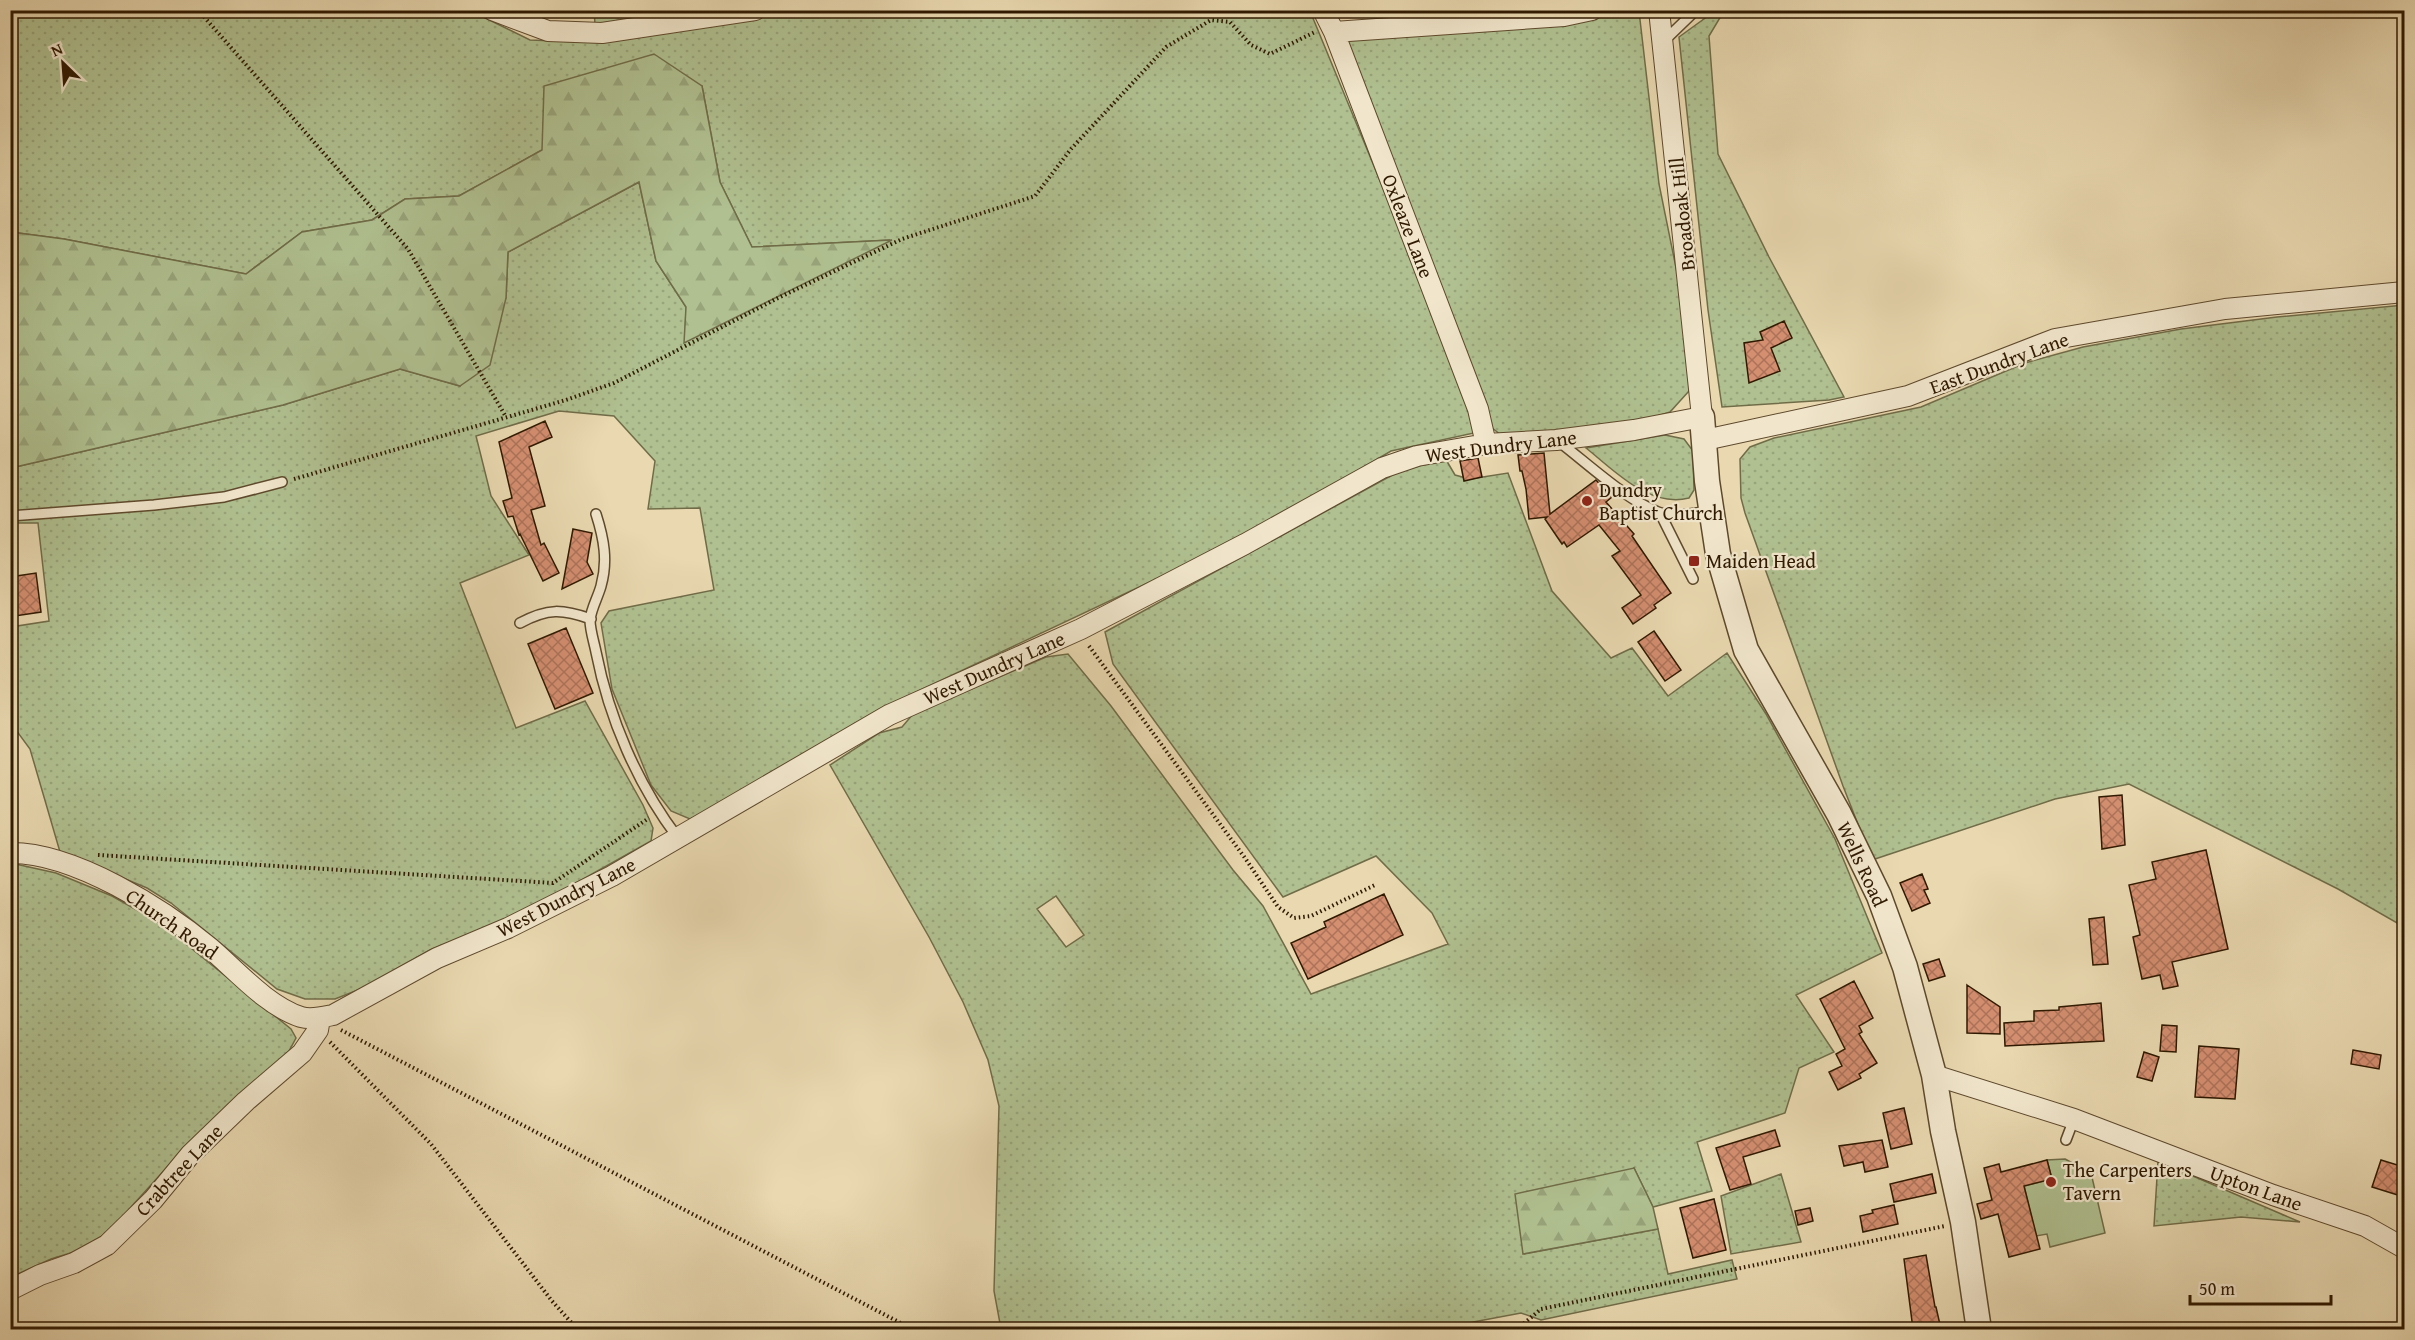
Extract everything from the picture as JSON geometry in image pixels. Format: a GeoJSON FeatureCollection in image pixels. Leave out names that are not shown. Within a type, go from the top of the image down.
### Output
{"type":"FeatureCollection","features":[{"type":"Feature","properties":{"kind":"street"},"geometry":{"type":"LineString","coordinates":[[492,10],[548,31],[602,33],[755,10]]}},
{"type":"Feature","properties":{"kind":"street"},"geometry":{"type":"LineString","coordinates":[[1329,22],[1563,16],[1592,10]]}},
{"type":"Feature","properties":{"kind":"street","name":"Broadoak Hill"},"geometry":{"type":"LineString","coordinates":[[1659,10],[1703,428]]}},
{"type":"Feature","properties":{"kind":"street","name":"Oxleaze Lane"},"geometry":{"type":"LineString","coordinates":[[1329,22],[1478,409],[1486,444]]}},
{"type":"Feature","properties":{"kind":"street","name":"East Dundry Lane"},"geometry":{"type":"LineString","coordinates":[[1703,428],[1908,396],[2055,339],[2225,309],[2404,292]]}},
{"type":"Feature","properties":{"kind":"street","name":"West Dundry Lane"},"geometry":{"type":"LineString","coordinates":[[319,1024],[437,958],[508,928],[612,876],[889,715],[1082,629],[1245,544],[1382,468],[1417,456],[1486,444],[1556,440],[1634,430],[1703,428]]}},
{"type":"Feature","properties":{"kind":"street","name":"Wells Road"},"geometry":{"type":"LineString","coordinates":[[1703,428],[1707,481],[1718,554],[1746,650],[1839,814],[1879,896],[1905,967],[1934,1075],[1943,1131],[1963,1222],[1979,1329]]}},
{"type":"Feature","properties":{"kind":"street","name":"Church Road"},"geometry":{"type":"LineString","coordinates":[[10,853],[48,859],[118,886],[174,920],[251,985],[282,1007],[319,1024]]}},
{"type":"Feature","properties":{"kind":"street","name":"Crabtree Lane"},"geometry":{"type":"LineString","coordinates":[[10,1290],[40,1275],[74,1263],[108,1245],[153,1200],[190,1155],[246,1101],[302,1053],[319,1024]]}},
{"type":"Feature","properties":{"kind":"street","name":"Upton Lane"},"geometry":{"type":"LineString","coordinates":[[1934,1075],[2074,1119],[2273,1195],[2365,1226],[2404,1248]]}},
{"type":"Feature","properties":{"kind":"lane"},"geometry":{"type":"LineString","coordinates":[[1664,41],[1696,10]]}},
{"type":"Feature","properties":{"kind":"lane"},"geometry":{"type":"LineString","coordinates":[[1556,440],[1630,495],[1660,513],[1685,514],[1712,511]]}},
{"type":"Feature","properties":{"kind":"lane"},"geometry":{"type":"LineString","coordinates":[[10,516],[224,497],[282,482]]}},
{"type":"Feature","properties":{"kind":"lane"},"geometry":{"type":"LineString","coordinates":[[1660,513],[1693,579]]}},
{"type":"Feature","properties":{"kind":"lane"},"geometry":{"type":"LineString","coordinates":[[596,514],[603,535],[606,556],[602,585],[591,619],[607,698],[637,773],[659,812],[678,838]]}},
{"type":"Feature","properties":{"kind":"lane"},"geometry":{"type":"LineString","coordinates":[[520,623],[549,611],[568,611],[591,619]]}},
{"type":"Feature","properties":{"kind":"lane"},"geometry":{"type":"LineString","coordinates":[[2066,1140],[2074,1119]]}},
{"type":"Feature","properties":{"kind":"path"},"geometry":{"type":"LineString","coordinates":[[198,10],[408,249],[506,417]]}},
{"type":"Feature","properties":{"kind":"path"},"geometry":{"type":"LineString","coordinates":[[282,482],[614,383],[778,298],[902,239],[1035,196],[1071,149],[1166,47],[1211,20],[1230,22],[1251,45],[1270,54],[1329,22]]}},
{"type":"Feature","properties":{"kind":"path"},"geometry":{"type":"LineString","coordinates":[[1082,629],[1089,645],[1245,858],[1278,907],[1294,918],[1311,916],[1375,885]]}},
{"type":"Feature","properties":{"kind":"path"},"geometry":{"type":"LineString","coordinates":[[97,855],[553,883],[659,812]]}},
{"type":"Feature","properties":{"kind":"path"},"geometry":{"type":"LineString","coordinates":[[319,1024],[431,1144],[552,1301],[578,1329]]}},
{"type":"Feature","properties":{"kind":"path"},"geometry":{"type":"LineString","coordinates":[[319,1024],[914,1329]]}},
{"type":"Feature","properties":{"kind":"path"},"geometry":{"type":"LineString","coordinates":[[1498,1329],[1522,1325],[1541,1309],[1963,1222]]}},
{"type":"Feature","properties":{"kind":"green space"},"geometry":{"type":"Polygon","coordinates":[[[594,10],[696,11],[595,24],[594,10]]]}},
{"type":"Feature","properties":{"kind":"green space"},"geometry":{"type":"Polygon","coordinates":[[[813,10],[1310,11],[1416,268],[1463,391],[1474,433],[1391,451],[1301,504],[1171,572],[878,710],[705,813],[690,819],[671,811],[651,785],[612,689],[601,623],[609,611],[714,590],[700,508],[648,509],[655,461],[614,416],[559,411],[476,436],[491,496],[529,555],[460,583],[516,728],[585,701],[643,805],[653,828],[651,841],[560,892],[502,921],[430,950],[363,988],[335,999],[305,999],[277,989],[171,903],[147,888],[60,852],[30,749],[13,726],[11,717],[11,627],[49,621],[38,523],[11,523],[11,468],[283,405],[400,369],[460,386],[506,298],[508,252],[639,182],[656,261],[686,307],[685,342],[890,240],[752,247],[720,182],[702,86],[542,150],[459,196],[405,199],[372,220],[302,232],[246,274],[64,239],[11,232],[17,146],[10,136],[11,11],[471,11],[530,40],[583,42],[813,10]]]}},
{"type":"Feature","properties":{"kind":"green space"},"geometry":{"type":"Polygon","coordinates":[[[1639,11],[1659,184],[1687,322],[1689,391],[1670,412],[1629,425],[1501,435],[1491,427],[1345,41],[1568,22],[1639,11]]]}},
{"type":"Feature","properties":{"kind":"green space"},"geometry":{"type":"Polygon","coordinates":[[[1715,11],[1724,11],[1709,36],[1718,154],[1769,257],[1844,397],[1722,407],[1708,310],[1679,37],[1715,11]]]}},
{"type":"Feature","properties":{"kind":"green space"},"geometry":{"type":"Polygon","coordinates":[[[654,54],[702,86],[720,182],[752,247],[892,240],[684,343],[686,307],[656,261],[639,182],[508,252],[506,298],[490,365],[460,386],[400,369],[283,405],[11,468],[11,232],[64,239],[246,274],[302,232],[372,220],[405,199],[459,196],[542,150],[544,86],[654,54]]]}},
{"type":"Feature","properties":{"kind":"green space"},"geometry":{"type":"Polygon","coordinates":[[[11,136],[17,146],[11,214],[11,136]]]}},
{"type":"Feature","properties":{"kind":"green space"},"geometry":{"type":"Polygon","coordinates":[[[2404,305],[2404,927],[2338,889],[2129,784],[2055,799],[1872,860],[1745,513],[1741,498],[1740,459],[1750,447],[1774,438],[1921,407],[2025,363],[2083,347],[2181,329],[2404,305]]]}},
{"type":"Feature","properties":{"kind":"green space"},"geometry":{"type":"Polygon","coordinates":[[[1665,435],[1684,439],[1693,451],[1694,490],[1689,498],[1674,500],[1646,493],[1621,477],[1586,448],[1665,435]]]}},
{"type":"Feature","properties":{"kind":"green space"},"geometry":{"type":"Polygon","coordinates":[[[1445,458],[1455,475],[1470,479],[1508,473],[1552,591],[1611,658],[1632,648],[1668,696],[1727,653],[1766,714],[1835,839],[1882,953],[1796,995],[1834,1052],[1799,1068],[1785,1113],[1697,1142],[1712,1191],[1653,1207],[1634,1168],[1524,1254],[1658,1229],[1668,1274],[1732,1260],[1737,1279],[1541,1320],[1521,1313],[1436,1329],[1001,1329],[994,1291],[999,1106],[988,1060],[963,1002],[929,937],[830,765],[879,733],[902,727],[913,714],[1046,657],[1068,654],[1111,706],[1233,870],[1263,906],[1311,994],[1448,944],[1432,913],[1376,856],[1283,897],[1113,664],[1105,632],[1396,473],[1445,458]],[[1056,896],[1037,909],[1066,947],[1084,935],[1056,896]]]}},
{"type":"Feature","properties":{"kind":"green space"},"geometry":{"type":"Polygon","coordinates":[[[11,863],[56,873],[112,896],[160,923],[291,1029],[296,1038],[289,1051],[178,1155],[113,1227],[87,1248],[51,1259],[11,1277],[11,863]]]}},
{"type":"Feature","properties":{"kind":"green space"},"geometry":{"type":"Polygon","coordinates":[[[2065,1159],[2091,1173],[2105,1233],[2050,1247],[2047,1234],[2036,1236],[2024,1186],[2052,1179],[2047,1160],[2065,1159]]]}},
{"type":"Feature","properties":{"kind":"green space"},"geometry":{"type":"Polygon","coordinates":[[[2158,1161],[2300,1222],[2241,1217],[2154,1226],[2158,1161]]]}},
{"type":"Feature","properties":{"kind":"green space"},"geometry":{"type":"Polygon","coordinates":[[[1634,1168],[1653,1207],[1658,1229],[1523,1254],[1515,1194],[1634,1168]]]}},
{"type":"Feature","properties":{"kind":"green space"},"geometry":{"type":"Polygon","coordinates":[[[1781,1174],[1801,1242],[1731,1254],[1721,1196],[1781,1174]]]}},
{"type":"Feature","properties":{"kind":"building"},"geometry":{"type":"Polygon","coordinates":[[[1784,321],[1792,338],[1771,348],[1780,371],[1749,383],[1744,343],[1763,340],[1760,332],[1784,321]]]}},
{"type":"Feature","properties":{"kind":"building"},"geometry":{"type":"Polygon","coordinates":[[[545,421],[552,437],[529,447],[545,506],[531,510],[541,545],[544,543],[559,573],[543,581],[519,535],[513,516],[508,517],[503,501],[512,498],[499,442],[545,421]]]}},
{"type":"Feature","properties":{"kind":"building"},"geometry":{"type":"Polygon","coordinates":[[[1544,453],[1550,514],[1596,480],[1612,497],[1606,502],[1634,534],[1632,536],[1671,593],[1654,605],[1656,608],[1633,624],[1622,608],[1641,595],[1612,556],[1620,551],[1599,525],[1567,547],[1564,542],[1562,544],[1545,519],[1547,517],[1529,519],[1526,489],[1518,455],[1544,453]]]}},
{"type":"Feature","properties":{"kind":"building"},"geometry":{"type":"Polygon","coordinates":[[[1478,458],[1482,477],[1464,481],[1460,461],[1478,458]]]}},
{"type":"Feature","properties":{"kind":"building"},"geometry":{"type":"Polygon","coordinates":[[[573,529],[592,533],[587,562],[593,574],[562,589],[573,529]]]}},
{"type":"Feature","properties":{"kind":"building"},"geometry":{"type":"Polygon","coordinates":[[[36,573],[41,612],[15,616],[10,577],[36,573]]]}},
{"type":"Feature","properties":{"kind":"building"},"geometry":{"type":"Polygon","coordinates":[[[566,628],[593,693],[555,709],[528,644],[566,628]]]}},
{"type":"Feature","properties":{"kind":"building"},"geometry":{"type":"Polygon","coordinates":[[[1654,631],[1681,670],[1665,681],[1638,642],[1654,631]]]}},
{"type":"Feature","properties":{"kind":"building"},"geometry":{"type":"Polygon","coordinates":[[[2122,795],[2125,845],[2102,849],[2099,797],[2122,795]]]}},
{"type":"Feature","properties":{"kind":"building"},"geometry":{"type":"Polygon","coordinates":[[[2206,850],[2228,949],[2172,962],[2178,986],[2163,989],[2160,975],[2142,979],[2133,937],[2140,935],[2129,885],[2156,879],[2152,862],[2206,850]]]}},
{"type":"Feature","properties":{"kind":"building"},"geometry":{"type":"Polygon","coordinates":[[[1922,874],[1928,889],[1924,890],[1930,903],[1912,911],[1900,883],[1922,874]]]}},
{"type":"Feature","properties":{"kind":"building"},"geometry":{"type":"Polygon","coordinates":[[[1384,894],[1403,935],[1308,979],[1291,943],[1326,927],[1324,922],[1384,894]]]}},
{"type":"Feature","properties":{"kind":"building"},"geometry":{"type":"Polygon","coordinates":[[[2104,917],[2108,964],[2093,965],[2089,919],[2104,917]]]}},
{"type":"Feature","properties":{"kind":"building"},"geometry":{"type":"Polygon","coordinates":[[[1939,959],[1945,976],[1929,981],[1923,964],[1939,959]]]}},
{"type":"Feature","properties":{"kind":"building"},"geometry":{"type":"Polygon","coordinates":[[[1854,981],[1873,1018],[1859,1026],[1862,1032],[1859,1034],[1877,1063],[1859,1074],[1861,1078],[1838,1090],[1829,1072],[1842,1066],[1836,1054],[1845,1049],[1820,999],[1854,981]]]}},
{"type":"Feature","properties":{"kind":"building"},"geometry":{"type":"Polygon","coordinates":[[[1967,985],[2000,1007],[2000,1034],[1967,1033],[1967,985]]]}},
{"type":"Feature","properties":{"kind":"building"},"geometry":{"type":"Polygon","coordinates":[[[2101,1003],[2104,1041],[2005,1046],[2004,1023],[2034,1021],[2034,1011],[2059,1010],[2059,1007],[2101,1003]]]}},
{"type":"Feature","properties":{"kind":"building"},"geometry":{"type":"Polygon","coordinates":[[[2162,1025],[2177,1026],[2176,1052],[2160,1051],[2162,1025]]]}},
{"type":"Feature","properties":{"kind":"building"},"geometry":{"type":"Polygon","coordinates":[[[2199,1046],[2239,1049],[2235,1099],[2195,1097],[2199,1046]]]}},
{"type":"Feature","properties":{"kind":"building"},"geometry":{"type":"Polygon","coordinates":[[[2353,1050],[2381,1055],[2379,1069],[2351,1064],[2353,1050]]]}},
{"type":"Feature","properties":{"kind":"building"},"geometry":{"type":"Polygon","coordinates":[[[2144,1052],[2159,1057],[2152,1081],[2137,1077],[2144,1052]]]}},
{"type":"Feature","properties":{"kind":"building"},"geometry":{"type":"Polygon","coordinates":[[[1904,1108],[1912,1144],[1891,1149],[1883,1113],[1904,1108]]]}},
{"type":"Feature","properties":{"kind":"building"},"geometry":{"type":"Polygon","coordinates":[[[1775,1130],[1780,1146],[1743,1157],[1751,1184],[1730,1190],[1716,1148],[1775,1130]]]}},
{"type":"Feature","properties":{"kind":"building"},"geometry":{"type":"Polygon","coordinates":[[[1882,1140],[1888,1167],[1865,1172],[1863,1162],[1844,1166],[1839,1146],[1882,1140]]]}},
{"type":"Feature","properties":{"kind":"building"},"geometry":{"type":"Polygon","coordinates":[[[2047,1160],[2052,1179],[2024,1186],[2040,1249],[2009,1257],[1998,1214],[1981,1219],[1977,1204],[1992,1200],[1984,1168],[1999,1164],[2001,1172],[2047,1160]]]}},
{"type":"Feature","properties":{"kind":"building"},"geometry":{"type":"Polygon","coordinates":[[[2381,1160],[2404,1167],[2401,1196],[2372,1187],[2381,1160]]]}},
{"type":"Feature","properties":{"kind":"building"},"geometry":{"type":"Polygon","coordinates":[[[1932,1174],[1936,1193],[1894,1202],[1890,1184],[1932,1174]]]}},
{"type":"Feature","properties":{"kind":"building"},"geometry":{"type":"Polygon","coordinates":[[[1714,1199],[1726,1250],[1693,1258],[1680,1208],[1714,1199]]]}},
{"type":"Feature","properties":{"kind":"building"},"geometry":{"type":"Polygon","coordinates":[[[1894,1205],[1898,1224],[1863,1232],[1860,1216],[1873,1213],[1872,1210],[1894,1205]]]}},
{"type":"Feature","properties":{"kind":"building"},"geometry":{"type":"Polygon","coordinates":[[[1810,1208],[1813,1221],[1798,1225],[1795,1211],[1810,1208]]]}},
{"type":"Feature","properties":{"kind":"building"},"geometry":{"type":"Polygon","coordinates":[[[1926,1255],[1941,1329],[1913,1329],[1904,1259],[1926,1255]]]}},
{"type":"Feature","properties":{"kind":"place","name":"Dundry Baptist Church"},"geometry":{"type":"Point","coordinates":[1587,501]}},
{"type":"Feature","properties":{"kind":"place","name":"Maiden Head"},"geometry":{"type":"Point","coordinates":[1694,561]}},
{"type":"Feature","properties":{"kind":"place","name":"The Carpenters Tavern"},"geometry":{"type":"Point","coordinates":[2051,1182]}}]}
